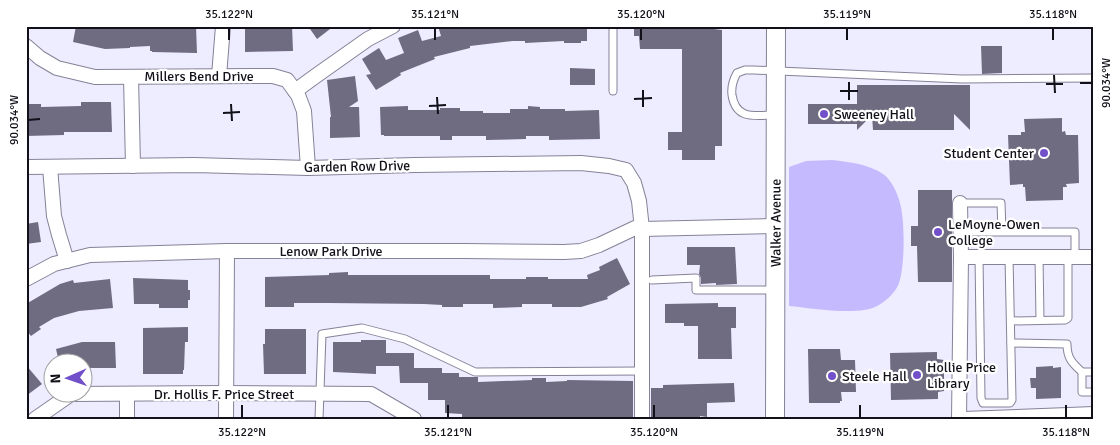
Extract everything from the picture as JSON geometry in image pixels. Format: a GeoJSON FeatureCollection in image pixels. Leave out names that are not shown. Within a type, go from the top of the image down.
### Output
{"type":"FeatureCollection","features":[{"type":"Feature","properties":{"kind":"street"},"geometry":{"type":"LineString","coordinates":[[219,76],[223,26]]}},
{"type":"Feature","properties":{"kind":"street"},"geometry":{"type":"LineString","coordinates":[[308,168],[304,111],[296,92],[368,39],[393,26]]}},
{"type":"Feature","properties":{"kind":"street","name":"Walker Avenue"},"geometry":{"type":"LineString","coordinates":[[775,419],[776,26]]}},
{"type":"Feature","properties":{"kind":"street","name":"Millers Bend Drive"},"geometry":{"type":"LineString","coordinates":[[26,46],[40,58],[57,68],[96,77],[273,76],[287,80],[296,92]]}},
{"type":"Feature","properties":{"kind":"street"},"geometry":{"type":"LineString","coordinates":[[131,77],[133,166]]}},
{"type":"Feature","properties":{"kind":"street","name":"Garden Row Drive"},"geometry":{"type":"LineString","coordinates":[[26,167],[194,165],[308,168],[582,163],[626,170],[634,183],[640,201],[642,419]]}},
{"type":"Feature","properties":{"kind":"street"},"geometry":{"type":"LineString","coordinates":[[50,166],[54,216],[67,261]]}},
{"type":"Feature","properties":{"kind":"street"},"geometry":{"type":"LineString","coordinates":[[959,419],[960,203]]}},
{"type":"Feature","properties":{"kind":"street"},"geometry":{"type":"LineString","coordinates":[[639,228],[776,226]]}},
{"type":"Feature","properties":{"kind":"street","name":"Lenow Park Drive"},"geometry":{"type":"LineString","coordinates":[[26,279],[54,264],[90,255],[227,251],[581,252],[639,228]]}},
{"type":"Feature","properties":{"kind":"street"},"geometry":{"type":"LineString","coordinates":[[226,419],[227,251]]}},
{"type":"Feature","properties":{"kind":"street"},"geometry":{"type":"LineString","coordinates":[[961,257],[1094,257]]}},
{"type":"Feature","properties":{"kind":"street","name":"Dr. Hollis F. Price Street"},"geometry":{"type":"LineString","coordinates":[[35,419],[71,394],[226,393],[371,394],[414,419]]}},
{"type":"Feature","properties":{"kind":"street"},"geometry":{"type":"LineString","coordinates":[[127,394],[127,419]]}},
{"type":"Feature","properties":{"kind":"street"},"geometry":{"type":"LineString","coordinates":[[963,419],[1094,414]]}},
{"type":"Feature","properties":{"kind":"lane"},"geometry":{"type":"LineString","coordinates":[[613,26],[613,91]]}},
{"type":"Feature","properties":{"kind":"lane"},"geometry":{"type":"LineString","coordinates":[[776,115],[747,115],[739,112],[734,105],[732,90],[737,73],[744,70],[776,70],[962,79],[1094,78]]}},
{"type":"Feature","properties":{"kind":"lane"},"geometry":{"type":"LineString","coordinates":[[960,203],[1001,203],[1002,231]]}},
{"type":"Feature","properties":{"kind":"lane"},"geometry":{"type":"LineString","coordinates":[[961,232],[1075,232],[1068,318],[1066,320],[1011,321]]}},
{"type":"Feature","properties":{"kind":"lane"},"geometry":{"type":"LineString","coordinates":[[979,257],[981,398],[983,402],[1010,403],[1012,400],[1009,257]]}},
{"type":"Feature","properties":{"kind":"lane"},"geometry":{"type":"LineString","coordinates":[[1039,257],[1040,320]]}},
{"type":"Feature","properties":{"kind":"lane"},"geometry":{"type":"LineString","coordinates":[[652,280],[696,278],[696,290],[776,290]]}},
{"type":"Feature","properties":{"kind":"lane"},"geometry":{"type":"LineString","coordinates":[[318,419],[322,334],[362,328],[405,339],[475,372],[642,370]]}},
{"type":"Feature","properties":{"kind":"lane"},"geometry":{"type":"LineString","coordinates":[[1011,343],[1067,344],[1067,353],[1072,363],[1082,372],[1094,372]]}},
{"type":"Feature","properties":{"kind":"lane"},"geometry":{"type":"LineString","coordinates":[[1082,372],[1082,392],[1094,392]]}},
{"type":"Feature","properties":{"kind":"shaded area"},"geometry":{"type":"Polygon","coordinates":[[[832,160],[865,166],[883,174],[889,179],[898,195],[902,211],[904,243],[901,275],[896,290],[879,305],[871,309],[835,311],[789,306],[789,167],[806,161],[832,160]]]}},
{"type":"Feature","properties":{"kind":"building"},"geometry":{"type":"Polygon","coordinates":[[[76,26],[196,26],[197,53],[152,52],[150,51],[150,46],[105,49],[73,42],[76,26]]]}},
{"type":"Feature","properties":{"kind":"building"},"geometry":{"type":"Polygon","coordinates":[[[245,26],[292,26],[293,51],[245,52],[245,26]]]}},
{"type":"Feature","properties":{"kind":"building"},"geometry":{"type":"Polygon","coordinates":[[[308,26],[334,26],[317,39],[308,26]]]}},
{"type":"Feature","properties":{"kind":"building"},"geometry":{"type":"Polygon","coordinates":[[[438,26],[460,26],[461,29],[481,26],[587,26],[587,41],[581,41],[581,43],[564,43],[564,41],[525,43],[525,41],[513,41],[470,46],[470,48],[434,57],[435,59],[400,73],[401,75],[376,90],[366,75],[371,74],[362,59],[379,48],[386,60],[404,53],[398,38],[418,30],[422,41],[441,36],[438,26]]]}},
{"type":"Feature","properties":{"kind":"building"},"geometry":{"type":"Polygon","coordinates":[[[634,26],[714,26],[714,29],[722,30],[722,146],[715,146],[715,160],[682,160],[682,150],[668,150],[668,132],[682,132],[682,49],[640,49],[639,36],[634,36],[634,26]]]}},
{"type":"Feature","properties":{"kind":"building"},"geometry":{"type":"Polygon","coordinates":[[[981,46],[1002,46],[1002,73],[982,74],[981,46]]]}},
{"type":"Feature","properties":{"kind":"building"},"geometry":{"type":"Polygon","coordinates":[[[570,68],[595,69],[595,85],[570,85],[570,68]]]}},
{"type":"Feature","properties":{"kind":"building"},"geometry":{"type":"Polygon","coordinates":[[[355,76],[358,101],[349,107],[359,107],[360,137],[330,138],[331,117],[327,80],[355,76]]]}},
{"type":"Feature","properties":{"kind":"building"},"geometry":{"type":"Polygon","coordinates":[[[857,85],[970,85],[970,130],[954,114],[954,130],[873,130],[872,115],[857,130],[857,124],[808,124],[808,104],[857,104],[857,85]]]}},
{"type":"Feature","properties":{"kind":"building"},"geometry":{"type":"Polygon","coordinates":[[[81,102],[111,102],[112,132],[64,132],[64,135],[26,136],[26,104],[41,104],[41,107],[81,106],[81,102]]]}},
{"type":"Feature","properties":{"kind":"building"},"geometry":{"type":"Polygon","coordinates":[[[408,106],[408,110],[460,108],[460,111],[483,111],[483,113],[510,113],[510,109],[528,109],[528,106],[540,107],[540,109],[565,109],[565,111],[599,110],[600,139],[549,140],[549,136],[526,136],[526,139],[486,140],[486,136],[452,136],[452,140],[440,140],[440,136],[381,135],[380,107],[408,106]]]}},
{"type":"Feature","properties":{"kind":"building","name":"Student Center"},"geometry":{"type":"Polygon","coordinates":[[[1062,118],[1062,132],[1065,131],[1066,135],[1078,135],[1079,183],[1066,184],[1067,187],[1063,187],[1063,200],[1026,201],[1023,184],[1010,185],[1008,135],[1021,135],[1021,132],[1025,132],[1024,119],[1062,118]]]}},
{"type":"Feature","properties":{"kind":"building"},"geometry":{"type":"Polygon","coordinates":[[[918,190],[952,190],[952,282],[918,282],[917,246],[911,246],[911,226],[918,226],[918,190]]]}},
{"type":"Feature","properties":{"kind":"building"},"geometry":{"type":"Polygon","coordinates":[[[38,222],[41,242],[26,244],[26,224],[38,222]]]}},
{"type":"Feature","properties":{"kind":"building"},"geometry":{"type":"Polygon","coordinates":[[[687,247],[735,247],[737,284],[701,284],[700,265],[687,265],[687,247]]]}},
{"type":"Feature","properties":{"kind":"building"},"geometry":{"type":"Polygon","coordinates":[[[617,258],[630,284],[607,297],[608,299],[581,307],[552,307],[552,304],[522,304],[522,307],[493,308],[493,304],[463,304],[463,307],[442,307],[442,305],[424,304],[294,303],[294,307],[265,307],[265,277],[329,275],[329,273],[348,272],[348,275],[490,275],[490,279],[548,277],[548,279],[588,279],[587,275],[600,270],[599,267],[617,258]]]}},
{"type":"Feature","properties":{"kind":"building"},"geometry":{"type":"Polygon","coordinates":[[[133,278],[188,280],[190,300],[188,300],[188,308],[159,308],[159,304],[134,304],[133,278]]]}},
{"type":"Feature","properties":{"kind":"building"},"geometry":{"type":"Polygon","coordinates":[[[110,279],[113,308],[79,311],[54,318],[39,327],[41,329],[31,336],[26,330],[26,304],[60,284],[73,280],[74,283],[110,279]]]}},
{"type":"Feature","properties":{"kind":"building"},"geometry":{"type":"Polygon","coordinates":[[[718,303],[718,307],[736,307],[736,328],[731,328],[732,359],[698,359],[698,326],[684,326],[684,323],[665,323],[665,304],[718,303]]]}},
{"type":"Feature","properties":{"kind":"building"},"geometry":{"type":"Polygon","coordinates":[[[188,327],[188,342],[185,342],[183,374],[143,374],[143,328],[188,327]]]}},
{"type":"Feature","properties":{"kind":"building"},"geometry":{"type":"Polygon","coordinates":[[[265,329],[306,329],[306,374],[264,374],[263,344],[265,344],[265,329]]]}},
{"type":"Feature","properties":{"kind":"building"},"geometry":{"type":"Polygon","coordinates":[[[361,340],[386,340],[386,353],[414,353],[414,368],[442,368],[442,373],[459,373],[459,377],[478,377],[478,382],[532,380],[532,378],[546,378],[546,382],[567,380],[633,381],[633,419],[462,419],[462,414],[445,413],[445,400],[428,400],[428,383],[400,383],[399,366],[376,366],[376,374],[333,372],[333,342],[361,342],[361,340]]]}},
{"type":"Feature","properties":{"kind":"building"},"geometry":{"type":"Polygon","coordinates":[[[82,342],[115,342],[116,368],[92,368],[92,352],[57,352],[56,349],[82,342]]]}},
{"type":"Feature","properties":{"kind":"building","name":"Steele Hall"},"geometry":{"type":"Polygon","coordinates":[[[808,349],[840,349],[841,360],[855,360],[856,392],[841,392],[842,401],[840,403],[809,403],[808,349]]]}},
{"type":"Feature","properties":{"kind":"building","name":"Hollie Price Library"},"geometry":{"type":"Polygon","coordinates":[[[937,352],[937,359],[944,360],[944,391],[938,392],[938,399],[891,400],[890,353],[937,352]]]}},
{"type":"Feature","properties":{"kind":"building"},"geometry":{"type":"Polygon","coordinates":[[[26,365],[42,384],[26,396],[26,365]]]}},
{"type":"Feature","properties":{"kind":"building"},"geometry":{"type":"Polygon","coordinates":[[[1053,366],[1053,368],[1061,367],[1061,398],[1036,399],[1036,388],[1031,388],[1030,378],[1036,378],[1036,367],[1053,366]]]}},
{"type":"Feature","properties":{"kind":"building"},"geometry":{"type":"Polygon","coordinates":[[[734,383],[735,402],[707,403],[707,417],[700,416],[700,419],[651,418],[651,388],[663,388],[663,385],[734,383]]]}},
{"type":"Feature","properties":{"kind":"place","name":"Sweeney Hall"},"geometry":{"type":"Point","coordinates":[824,114]}},
{"type":"Feature","properties":{"kind":"place","name":"Student Center"},"geometry":{"type":"Point","coordinates":[1044,153]}},
{"type":"Feature","properties":{"kind":"place","name":"LeMoyne-Owen College"},"geometry":{"type":"Point","coordinates":[938,232]}},
{"type":"Feature","properties":{"kind":"place","name":"Hollie Price Library"},"geometry":{"type":"Point","coordinates":[917,375]}},
{"type":"Feature","properties":{"kind":"place","name":"Steele Hall"},"geometry":{"type":"Point","coordinates":[832,376]}}]}
